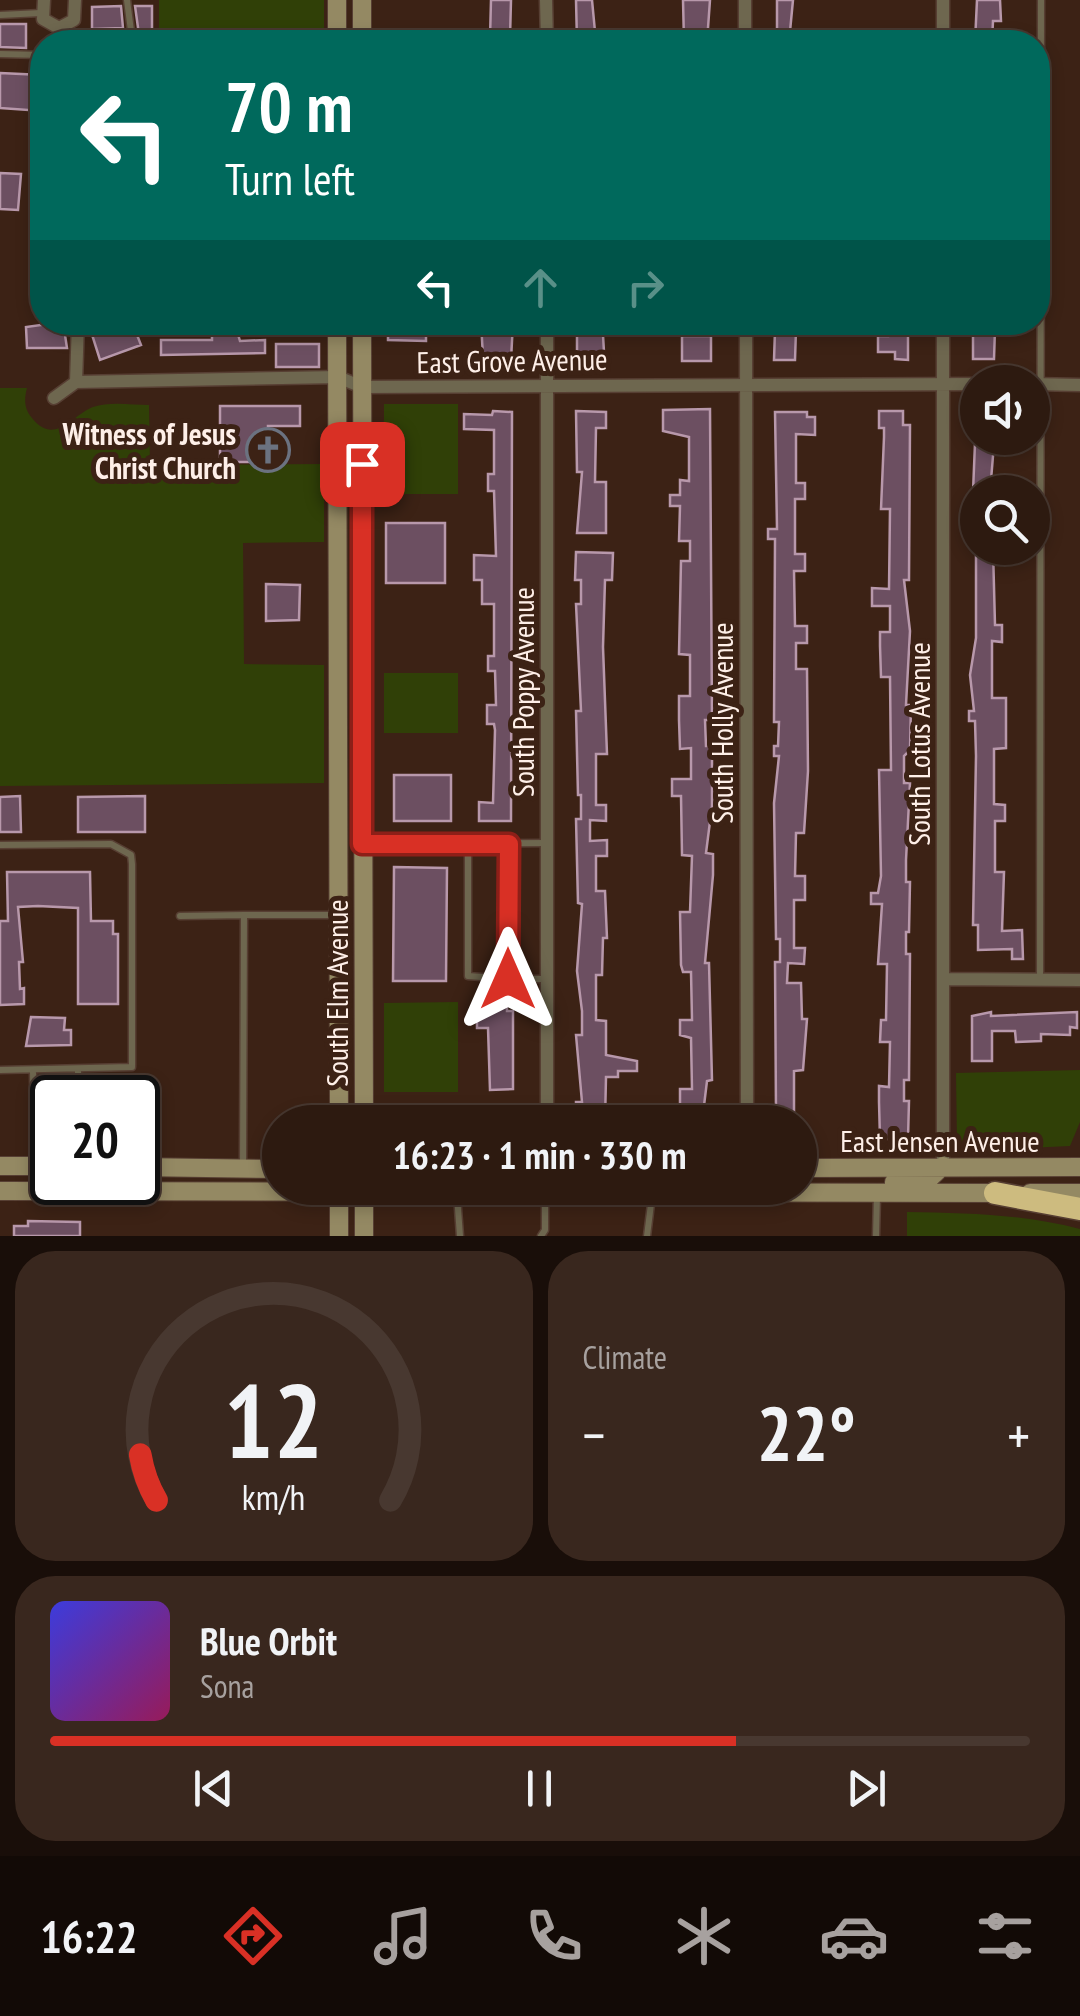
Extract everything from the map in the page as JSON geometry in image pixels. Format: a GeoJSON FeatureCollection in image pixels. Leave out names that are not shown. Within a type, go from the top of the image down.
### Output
{"type":"FeatureCollection","features":[{"type":"Feature","properties":{"kind":"highway"},"geometry":{"type":"LineString","coordinates":[[996,1193],[1080,1209]]}},
{"type":"Feature","properties":{"kind":"main road"},"geometry":{"type":"LineString","coordinates":[[337,0],[337,30]]}},
{"type":"Feature","properties":{"kind":"main road"},"geometry":{"type":"LineString","coordinates":[[362,0],[362,30]]}},
{"type":"Feature","properties":{"kind":"main road","name":"South Elm Avenue"},"geometry":{"type":"LineString","coordinates":[[338,335],[339,1105]]}},
{"type":"Feature","properties":{"kind":"main road","name":"South Elm Avenue"},"geometry":{"type":"LineString","coordinates":[[362,335],[364,1105]]}},
{"type":"Feature","properties":{"kind":"main road"},"geometry":{"type":"LineString","coordinates":[[0,1166],[30,1166]]}},
{"type":"Feature","properties":{"kind":"main road"},"geometry":{"type":"LineString","coordinates":[[846,1194],[871,1182],[929,1180],[943,1166]]}},
{"type":"Feature","properties":{"kind":"main road"},"geometry":{"type":"LineString","coordinates":[[160,1167],[262,1169]]}},
{"type":"Feature","properties":{"kind":"main road","name":"East Jensen Avenue"},"geometry":{"type":"LineString","coordinates":[[817,1168],[1080,1167]]}},
{"type":"Feature","properties":{"kind":"main road","name":"East Jensen Avenue"},"geometry":{"type":"LineString","coordinates":[[0,1191],[262,1191]]}},
{"type":"Feature","properties":{"kind":"main road","name":"East Jensen Avenue"},"geometry":{"type":"LineString","coordinates":[[817,1194],[1080,1192]]}},
{"type":"Feature","properties":{"kind":"main road"},"geometry":{"type":"LineString","coordinates":[[339,1205],[339,1236]]}},
{"type":"Feature","properties":{"kind":"main road"},"geometry":{"type":"LineString","coordinates":[[364,1236],[365,1205]]}},
{"type":"Feature","properties":{"kind":"street"},"geometry":{"type":"LineString","coordinates":[[65,30],[74,20],[75,0]]}},
{"type":"Feature","properties":{"kind":"street"},"geometry":{"type":"LineString","coordinates":[[546,0],[546,30]]}},
{"type":"Feature","properties":{"kind":"street"},"geometry":{"type":"LineString","coordinates":[[744,0],[745,30]]}},
{"type":"Feature","properties":{"kind":"street"},"geometry":{"type":"LineString","coordinates":[[942,0],[942,30]]}},
{"type":"Feature","properties":{"kind":"street"},"geometry":{"type":"LineString","coordinates":[[42,7],[54,30]]}},
{"type":"Feature","properties":{"kind":"street"},"geometry":{"type":"LineString","coordinates":[[54,398],[76,382],[78,335]]}},
{"type":"Feature","properties":{"kind":"street","name":"South Poppy Avenue"},"geometry":{"type":"LineString","coordinates":[[547,335],[547,1105]]}},
{"type":"Feature","properties":{"kind":"street","name":"South Holly Avenue"},"geometry":{"type":"LineString","coordinates":[[746,335],[747,1105]]}},
{"type":"Feature","properties":{"kind":"street","name":"South Lotus Avenue"},"geometry":{"type":"LineString","coordinates":[[943,335],[943,1166]]}},
{"type":"Feature","properties":{"kind":"street","name":"East Grove Avenue"},"geometry":{"type":"LineString","coordinates":[[76,382],[338,376],[362,387],[960,384]]}},
{"type":"Feature","properties":{"kind":"street"},"geometry":{"type":"LineString","coordinates":[[1050,384],[1080,384]]}},
{"type":"Feature","properties":{"kind":"street"},"geometry":{"type":"LineString","coordinates":[[943,979],[1080,980]]}},
{"type":"Feature","properties":{"kind":"lane"},"geometry":{"type":"LineString","coordinates":[[128,0],[131,30]]}},
{"type":"Feature","properties":{"kind":"lane"},"geometry":{"type":"LineString","coordinates":[[1040,0],[1040,30]]}},
{"type":"Feature","properties":{"kind":"lane"},"geometry":{"type":"LineString","coordinates":[[0,15],[42,7]]}},
{"type":"Feature","properties":{"kind":"lane"},"geometry":{"type":"LineString","coordinates":[[0,54],[30,55]]}},
{"type":"Feature","properties":{"kind":"lane"},"geometry":{"type":"LineString","coordinates":[[1036,365],[1037,335]]}},
{"type":"Feature","properties":{"kind":"lane"},"geometry":{"type":"LineString","coordinates":[[1036,455],[1040,980]]}},
{"type":"Feature","properties":{"kind":"lane"},"geometry":{"type":"LineString","coordinates":[[362,844],[547,843]]}},
{"type":"Feature","properties":{"kind":"lane"},"geometry":{"type":"LineString","coordinates":[[0,845],[111,844],[131,855],[132,1067],[0,1070]]}},
{"type":"Feature","properties":{"kind":"lane"},"geometry":{"type":"LineString","coordinates":[[508,979],[509,844]]}},
{"type":"Feature","properties":{"kind":"lane"},"geometry":{"type":"LineString","coordinates":[[468,845],[468,976],[547,980]]}},
{"type":"Feature","properties":{"kind":"lane"},"geometry":{"type":"LineString","coordinates":[[180,916],[338,915]]}},
{"type":"Feature","properties":{"kind":"lane"},"geometry":{"type":"LineString","coordinates":[[243,1168],[244,916]]}},
{"type":"Feature","properties":{"kind":"lane"},"geometry":{"type":"LineString","coordinates":[[33,1070],[33,1075]]}},
{"type":"Feature","properties":{"kind":"lane"},"geometry":{"type":"LineString","coordinates":[[78,1070],[78,1075]]}},
{"type":"Feature","properties":{"kind":"lane"},"geometry":{"type":"LineString","coordinates":[[876,1236],[877,1194]]}},
{"type":"Feature","properties":{"kind":"lane"},"geometry":{"type":"LineString","coordinates":[[458,1205],[460,1236]]}},
{"type":"Feature","properties":{"kind":"lane"},"geometry":{"type":"LineString","coordinates":[[541,1236],[546,1230],[546,1205]]}},
{"type":"Feature","properties":{"kind":"lane"},"geometry":{"type":"LineString","coordinates":[[647,1236],[653,1205]]}},
{"type":"Feature","properties":{"kind":"green space"},"geometry":{"type":"Polygon","coordinates":[[[159,0],[324,0],[324,30],[159,30],[159,0]]]}},
{"type":"Feature","properties":{"kind":"green space"},"geometry":{"type":"Polygon","coordinates":[[[0,388],[27,388],[27,411],[48,429],[64,426],[100,405],[149,405],[150,465],[324,464],[324,542],[243,543],[244,664],[324,665],[324,783],[0,786],[0,388]]]}},
{"type":"Feature","properties":{"kind":"green space"},"geometry":{"type":"Polygon","coordinates":[[[384,404],[458,404],[458,494],[384,494],[384,404]]]}},
{"type":"Feature","properties":{"kind":"green space"},"geometry":{"type":"Polygon","coordinates":[[[384,673],[458,673],[458,733],[384,733],[384,673]]]}},
{"type":"Feature","properties":{"kind":"green space"},"geometry":{"type":"Polygon","coordinates":[[[458,1002],[458,1092],[384,1092],[384,1003],[458,1002]]]}},
{"type":"Feature","properties":{"kind":"green space"},"geometry":{"type":"Polygon","coordinates":[[[1080,1070],[1080,1122],[1070,1146],[966,1151],[957,1143],[956,1073],[1080,1070]]]}},
{"type":"Feature","properties":{"kind":"green space"},"geometry":{"type":"Polygon","coordinates":[[[907,1212],[1037,1220],[1080,1229],[1080,1236],[907,1236],[907,1212]]]}},
{"type":"Feature","properties":{"kind":"building"},"geometry":{"type":"Polygon","coordinates":[[[491,0],[511,0],[510,30],[490,30],[491,0]]]}},
{"type":"Feature","properties":{"kind":"building"},"geometry":{"type":"Polygon","coordinates":[[[576,0],[592,0],[595,30],[577,30],[576,0]]]}},
{"type":"Feature","properties":{"kind":"building"},"geometry":{"type":"Polygon","coordinates":[[[683,0],[710,0],[708,30],[684,30],[683,0]]]}},
{"type":"Feature","properties":{"kind":"building"},"geometry":{"type":"Polygon","coordinates":[[[777,0],[793,0],[790,30],[777,30],[777,0]]]}},
{"type":"Feature","properties":{"kind":"building"},"geometry":{"type":"Polygon","coordinates":[[[977,0],[1000,0],[1001,21],[993,21],[993,30],[976,30],[977,0]]]}},
{"type":"Feature","properties":{"kind":"building"},"geometry":{"type":"Polygon","coordinates":[[[121,6],[123,28],[92,29],[92,7],[121,6]]]}},
{"type":"Feature","properties":{"kind":"building"},"geometry":{"type":"Polygon","coordinates":[[[135,6],[152,6],[152,30],[138,30],[135,6]]]}},
{"type":"Feature","properties":{"kind":"building"},"geometry":{"type":"Polygon","coordinates":[[[0,24],[26,24],[26,48],[0,47],[0,24]]]}},
{"type":"Feature","properties":{"kind":"building"},"geometry":{"type":"Polygon","coordinates":[[[0,73],[30,74],[30,110],[0,108],[0,73]]]}},
{"type":"Feature","properties":{"kind":"building"},"geometry":{"type":"Polygon","coordinates":[[[0,173],[21,174],[18,210],[0,209],[0,173]]]}},
{"type":"Feature","properties":{"kind":"building"},"geometry":{"type":"Polygon","coordinates":[[[30,326],[30,335],[65,335],[67,348],[27,348],[26,327],[30,326]]]}},
{"type":"Feature","properties":{"kind":"building"},"geometry":{"type":"Polygon","coordinates":[[[92,335],[137,335],[141,345],[100,360],[92,335]]]}},
{"type":"Feature","properties":{"kind":"building"},"geometry":{"type":"Polygon","coordinates":[[[212,335],[238,335],[240,341],[265,340],[265,353],[161,355],[161,340],[212,340],[212,335]]]}},
{"type":"Feature","properties":{"kind":"building"},"geometry":{"type":"Polygon","coordinates":[[[388,335],[426,335],[426,341],[388,340],[388,335]]]}},
{"type":"Feature","properties":{"kind":"building"},"geometry":{"type":"Polygon","coordinates":[[[482,335],[512,335],[511,360],[483,357],[482,335]]]}},
{"type":"Feature","properties":{"kind":"building"},"geometry":{"type":"Polygon","coordinates":[[[577,335],[603,335],[604,352],[577,359],[577,335]]]}},
{"type":"Feature","properties":{"kind":"building"},"geometry":{"type":"Polygon","coordinates":[[[775,335],[796,335],[795,360],[774,360],[775,335]]]}},
{"type":"Feature","properties":{"kind":"building"},"geometry":{"type":"Polygon","coordinates":[[[908,335],[908,360],[895,359],[895,352],[878,352],[878,336],[908,335]]]}},
{"type":"Feature","properties":{"kind":"building"},"geometry":{"type":"Polygon","coordinates":[[[973,335],[995,335],[994,359],[973,359],[973,335]]]}},
{"type":"Feature","properties":{"kind":"building"},"geometry":{"type":"Polygon","coordinates":[[[682,336],[711,336],[711,361],[682,361],[682,336]]]}},
{"type":"Feature","properties":{"kind":"building"},"geometry":{"type":"Polygon","coordinates":[[[276,344],[319,344],[319,367],[276,367],[276,344]]]}},
{"type":"Feature","properties":{"kind":"building"},"geometry":{"type":"Polygon","coordinates":[[[220,406],[300,406],[300,426],[268,426],[268,462],[220,462],[220,406]]]}},
{"type":"Feature","properties":{"kind":"building"},"geometry":{"type":"Polygon","coordinates":[[[710,409],[712,720],[705,720],[706,746],[712,746],[712,806],[706,853],[713,854],[713,875],[705,963],[709,963],[712,1080],[707,1081],[704,1105],[680,1105],[680,1089],[692,1089],[691,1038],[680,1035],[680,1020],[692,1020],[691,972],[683,972],[681,965],[680,912],[690,912],[692,856],[682,855],[681,796],[672,796],[672,779],[691,779],[691,748],[680,749],[679,720],[679,696],[690,696],[690,655],[679,654],[681,561],[690,561],[690,541],[679,541],[680,506],[670,506],[670,495],[680,495],[680,480],[689,481],[689,437],[663,431],[663,410],[710,409]]]}},
{"type":"Feature","properties":{"kind":"building"},"geometry":{"type":"Polygon","coordinates":[[[493,411],[512,412],[511,821],[479,821],[479,802],[493,803],[495,730],[494,724],[487,724],[487,705],[496,705],[495,671],[488,671],[488,656],[494,656],[494,604],[482,604],[482,580],[474,580],[474,555],[496,556],[494,491],[488,491],[488,474],[494,474],[494,430],[464,429],[464,414],[492,415],[493,411]]]}},
{"type":"Feature","properties":{"kind":"building"},"geometry":{"type":"Polygon","coordinates":[[[576,411],[606,412],[606,428],[596,428],[595,482],[606,482],[606,533],[577,533],[582,472],[577,472],[576,411]]]}},
{"type":"Feature","properties":{"kind":"building"},"geometry":{"type":"Polygon","coordinates":[[[879,411],[903,411],[903,425],[910,425],[909,580],[904,580],[910,631],[906,705],[911,705],[910,750],[904,756],[904,783],[910,783],[906,860],[906,882],[910,882],[906,932],[906,954],[910,954],[909,1080],[904,1080],[904,1101],[909,1101],[908,1139],[880,1139],[879,1086],[889,1087],[890,1042],[880,1042],[881,1020],[886,1020],[887,964],[878,964],[882,904],[871,904],[871,893],[878,893],[881,876],[879,770],[891,770],[890,677],[881,677],[880,646],[880,632],[890,632],[890,606],[872,606],[872,588],[889,589],[890,509],[881,509],[884,428],[879,428],[879,411]]]}},
{"type":"Feature","properties":{"kind":"building"},"geometry":{"type":"Polygon","coordinates":[[[775,412],[807,412],[807,417],[815,417],[815,435],[796,434],[796,483],[805,483],[805,499],[795,499],[795,554],[805,554],[805,571],[794,571],[795,626],[807,626],[807,643],[796,643],[796,669],[807,669],[808,771],[804,833],[796,833],[795,876],[805,876],[805,900],[794,900],[794,948],[805,948],[804,964],[788,963],[787,983],[801,983],[802,1019],[807,1019],[803,1070],[794,1071],[794,1105],[776,1105],[775,962],[780,962],[780,939],[776,939],[774,803],[779,756],[774,756],[774,746],[778,746],[779,722],[774,722],[775,539],[768,539],[768,529],[777,529],[775,412]]]}},
{"type":"Feature","properties":{"kind":"building"},"geometry":{"type":"Polygon","coordinates":[[[975,455],[993,455],[991,475],[974,475],[975,455]]]}},
{"type":"Feature","properties":{"kind":"building"},"geometry":{"type":"Polygon","coordinates":[[[386,523],[445,523],[445,583],[386,583],[386,523]]]}},
{"type":"Feature","properties":{"kind":"building"},"geometry":{"type":"Polygon","coordinates":[[[576,552],[613,553],[612,580],[605,580],[603,647],[607,754],[596,754],[596,805],[606,805],[606,821],[590,820],[590,841],[607,840],[607,856],[596,856],[596,891],[605,891],[607,938],[603,938],[602,975],[596,975],[596,1020],[606,1021],[606,1055],[637,1061],[637,1071],[618,1071],[618,1077],[606,1077],[605,1105],[576,1105],[582,1102],[576,1035],[582,1035],[577,971],[582,904],[578,903],[576,819],[581,819],[576,604],[581,604],[581,580],[575,580],[576,552]]]}},
{"type":"Feature","properties":{"kind":"building"},"geometry":{"type":"Polygon","coordinates":[[[976,565],[993,565],[995,625],[1002,625],[1002,642],[992,641],[992,698],[1006,698],[1006,748],[994,749],[994,804],[1005,805],[1005,821],[995,821],[995,872],[1004,872],[1002,931],[1022,930],[1023,959],[1012,959],[1012,949],[978,950],[978,925],[973,925],[976,756],[975,721],[969,721],[969,711],[974,711],[970,675],[976,638],[976,565]]]}},
{"type":"Feature","properties":{"kind":"building"},"geometry":{"type":"Polygon","coordinates":[[[266,584],[300,585],[299,620],[266,621],[266,584]]]}},
{"type":"Feature","properties":{"kind":"building"},"geometry":{"type":"Polygon","coordinates":[[[394,775],[451,775],[451,821],[394,821],[394,775]]]}},
{"type":"Feature","properties":{"kind":"building"},"geometry":{"type":"Polygon","coordinates":[[[20,796],[21,832],[0,832],[0,797],[20,796]]]}},
{"type":"Feature","properties":{"kind":"building"},"geometry":{"type":"Polygon","coordinates":[[[145,796],[145,832],[78,832],[78,797],[145,796]]]}},
{"type":"Feature","properties":{"kind":"building"},"geometry":{"type":"Polygon","coordinates":[[[394,867],[447,868],[446,981],[393,981],[394,867]]]}},
{"type":"Feature","properties":{"kind":"building"},"geometry":{"type":"Polygon","coordinates":[[[7,872],[90,872],[91,921],[113,921],[113,934],[118,934],[118,1004],[78,1004],[78,908],[38,906],[18,907],[23,962],[19,962],[20,989],[24,988],[24,1004],[0,1005],[0,921],[8,921],[7,872]]]}},
{"type":"Feature","properties":{"kind":"building"},"geometry":{"type":"Polygon","coordinates":[[[477,1004],[507,1004],[507,1011],[513,1011],[513,1089],[490,1090],[488,1028],[477,1028],[477,1004]]]}},
{"type":"Feature","properties":{"kind":"building"},"geometry":{"type":"Polygon","coordinates":[[[991,1012],[991,1016],[1077,1012],[1077,1028],[1070,1027],[1070,1035],[1041,1034],[1041,1041],[1016,1042],[1015,1031],[992,1031],[992,1061],[972,1061],[972,1016],[991,1012]]]}},
{"type":"Feature","properties":{"kind":"building"},"geometry":{"type":"Polygon","coordinates":[[[31,1017],[65,1018],[64,1030],[71,1030],[71,1045],[26,1046],[31,1017]]]}},
{"type":"Feature","properties":{"kind":"building"},"geometry":{"type":"Polygon","coordinates":[[[28,1221],[80,1222],[80,1236],[14,1236],[14,1226],[28,1226],[28,1221]]]}},
{"type":"Feature","properties":{"kind":"place","name":"Witness of Jesus Christ Church"},"geometry":{"type":"Point","coordinates":[268,450]}},
{"type":"Feature","properties":{"kind":"route"},"geometry":{"type":"LineString","coordinates":[[362,464],[362,844],[509,844],[508,979]]}}]}
